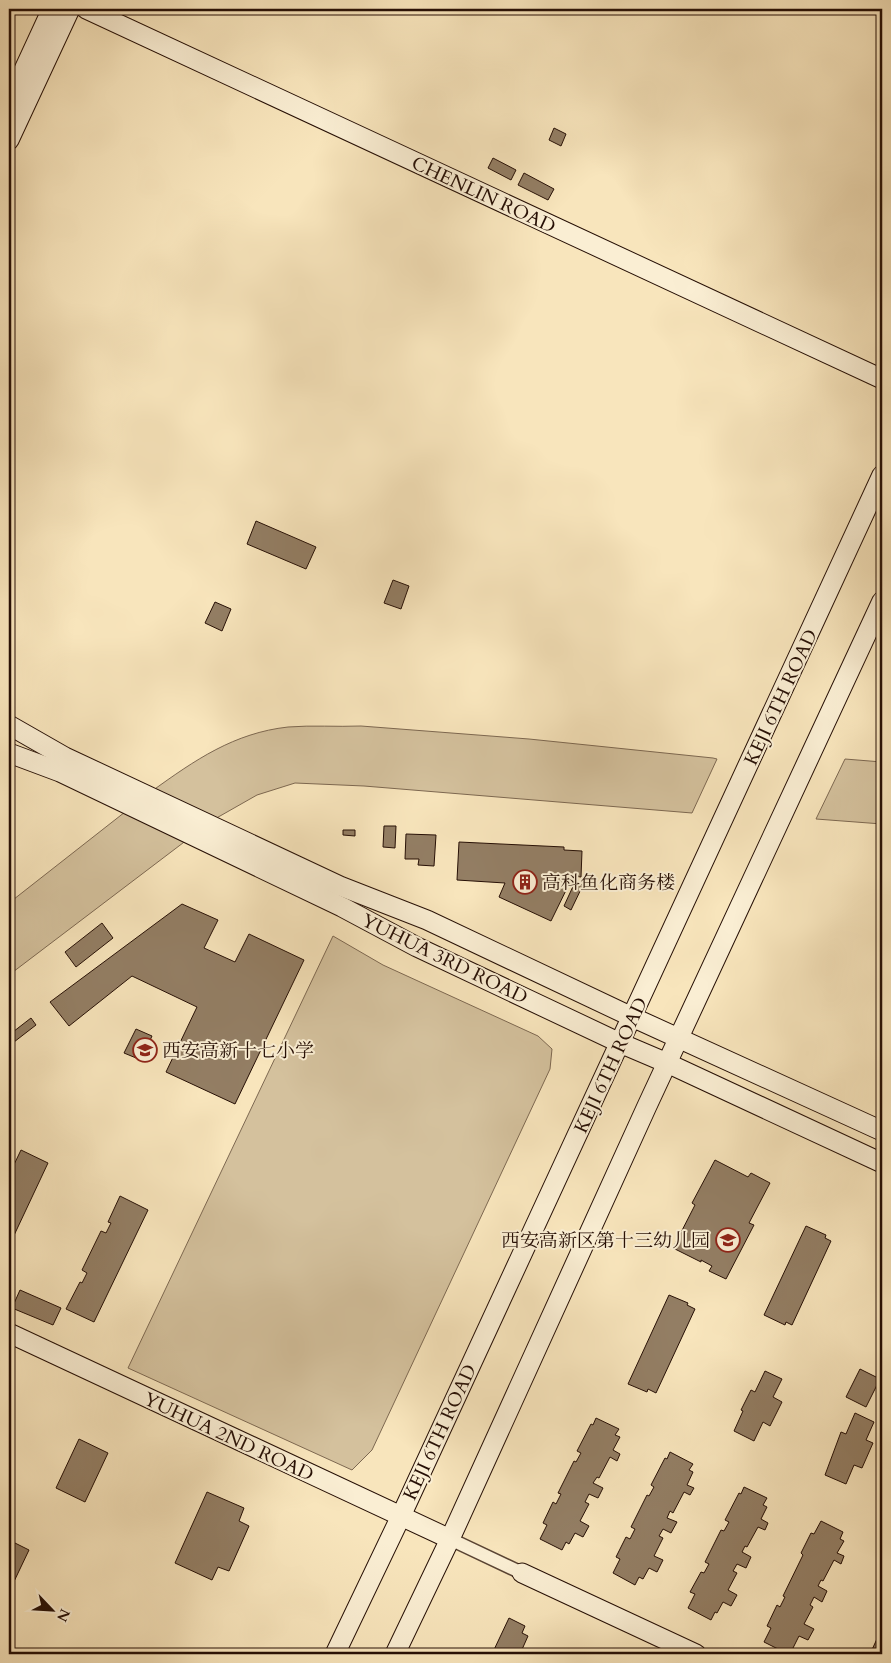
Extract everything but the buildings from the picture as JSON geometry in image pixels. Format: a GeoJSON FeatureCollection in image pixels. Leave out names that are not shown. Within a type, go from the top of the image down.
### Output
{"type":"FeatureCollection","features":[{"type":"Feature","properties":{"kind":"street"},"geometry":{"type":"LineString","coordinates":[[9,102],[52,9]]}},
{"type":"Feature","properties":{"kind":"street"},"geometry":{"type":"LineString","coordinates":[[9,140],[70,9]]}},
{"type":"Feature","properties":{"kind":"street","name":"CHENLIN ROAD"},"geometry":{"type":"LineString","coordinates":[[86,9],[882,379]]}},
{"type":"Feature","properties":{"kind":"street","name":"KEJI 6TH ROAD"},"geometry":{"type":"LineString","coordinates":[[335,1654],[401,1516],[882,475]]}},
{"type":"Feature","properties":{"kind":"street"},"geometry":{"type":"LineString","coordinates":[[395,1654],[450,1539],[667,1063],[882,601]]}},
{"type":"Feature","properties":{"kind":"street","name":"YUHUA 3RD ROAD"},"geometry":{"type":"LineString","coordinates":[[9,725],[65,757],[340,886],[427,920],[632,1017],[882,1131]]}},
{"type":"Feature","properties":{"kind":"street","name":"YUHUA 3RD ROAD"},"geometry":{"type":"LineString","coordinates":[[9,753],[60,772],[342,907],[417,947],[620,1043],[882,1163]]}},
{"type":"Feature","properties":{"kind":"street","name":"YUHUA 2ND ROAD"},"geometry":{"type":"LineString","coordinates":[[9,1333],[450,1539]]}},
{"type":"Feature","properties":{"kind":"street"},"geometry":{"type":"LineString","coordinates":[[450,1539],[696,1654]]}},
{"type":"Feature","properties":{"kind":"shaded area"},"geometry":{"type":"Polygon","coordinates":[[[361,726],[529,739],[717,759],[692,813],[364,786],[295,783],[257,795],[213,820],[152,791],[200,759],[250,735],[288,727],[361,726]]]}},
{"type":"Feature","properties":{"kind":"shaded area"},"geometry":{"type":"Polygon","coordinates":[[[845,759],[882,762],[882,824],[816,819],[845,759]]]}},
{"type":"Feature","properties":{"kind":"shaded area"},"geometry":{"type":"Polygon","coordinates":[[[139,801],[200,830],[9,975],[9,903],[139,801]]]}},
{"type":"Feature","properties":{"kind":"shaded area"},"geometry":{"type":"Polygon","coordinates":[[[333,936],[383,965],[538,1036],[552,1049],[550,1069],[372,1450],[352,1470],[128,1368],[333,936]]]}},
{"type":"Feature","properties":{"kind":"place","name":"高科鱼化商务楼"},"geometry":{"type":"Point","coordinates":[525,882]}},
{"type":"Feature","properties":{"kind":"place","name":"西安高新十七小学"},"geometry":{"type":"Point","coordinates":[145,1050]}},
{"type":"Feature","properties":{"kind":"place","name":"西安高新区第十三幼儿园"},"geometry":{"type":"Point","coordinates":[728,1240]}}]}
